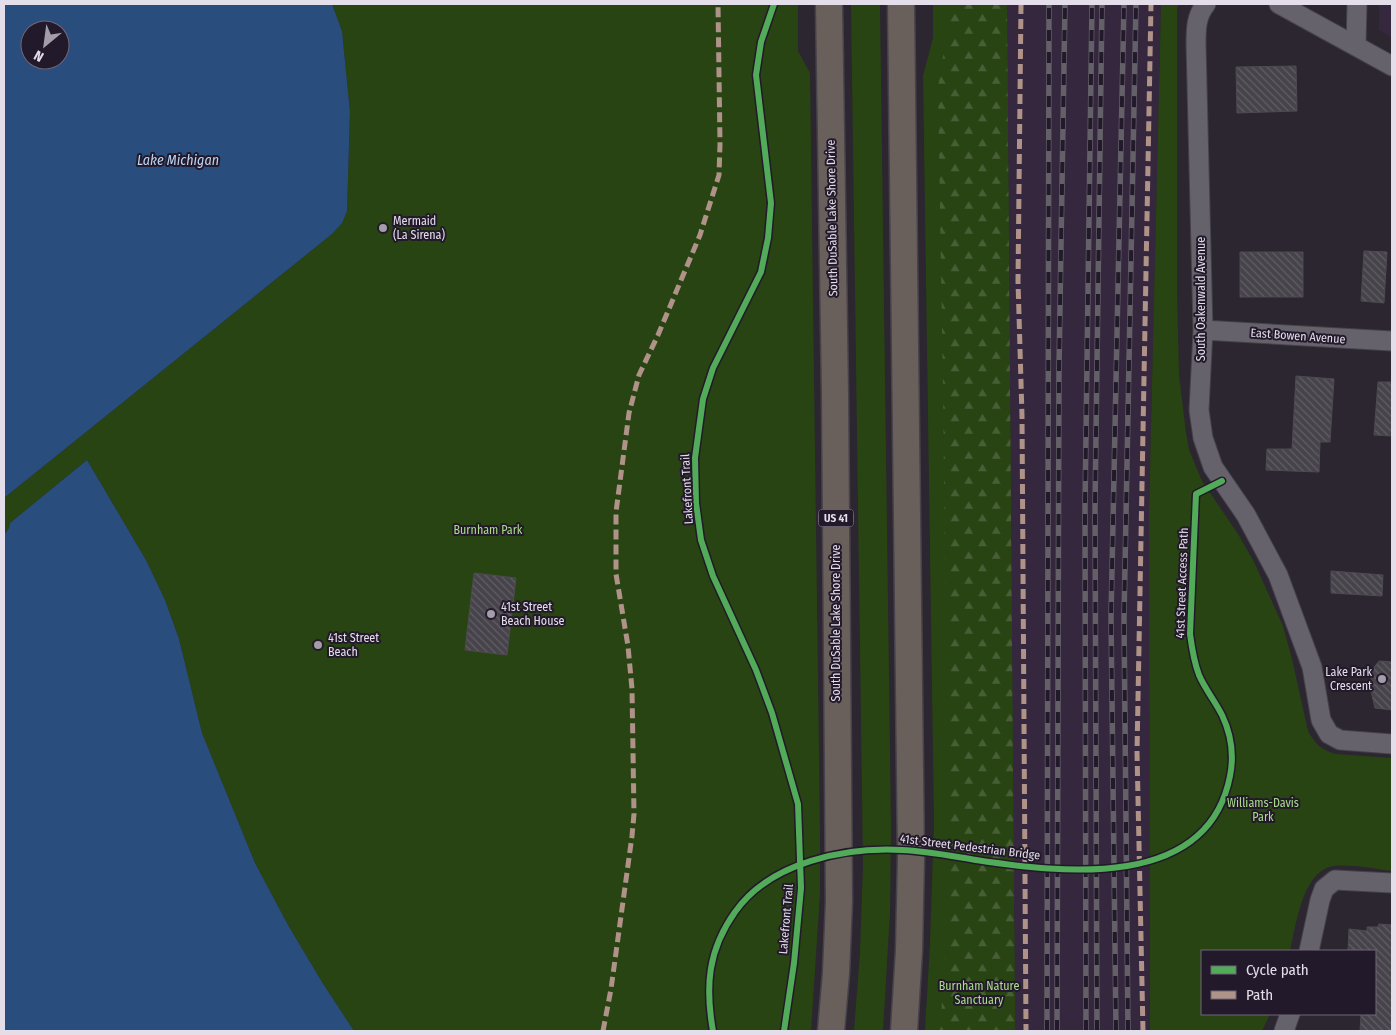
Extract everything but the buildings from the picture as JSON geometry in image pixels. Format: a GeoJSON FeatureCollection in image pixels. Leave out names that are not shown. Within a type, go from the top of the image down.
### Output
{"type":"FeatureCollection","features":[{"type":"Feature","properties":{"kind":"highway","name":"South DuSable Lake Shore Drive"},"geometry":{"type":"LineString","coordinates":[[829,4],[839,902],[831,1031]]}},
{"type":"Feature","properties":{"kind":"highway"},"geometry":{"type":"LineString","coordinates":[[901,4],[911,858],[909,950],[904,1031]]}},
{"type":"Feature","properties":{"kind":"street","name":"South Oakenwald Avenue"},"geometry":{"type":"LineString","coordinates":[[1206,4],[1200,11],[1196,27],[1203,330],[1199,410],[1203,438],[1213,467],[1246,515],[1278,576],[1312,667],[1322,720],[1329,734],[1340,740],[1392,744]]}},
{"type":"Feature","properties":{"kind":"street"},"geometry":{"type":"LineString","coordinates":[[1279,4],[1392,66]]}},
{"type":"Feature","properties":{"kind":"street"},"geometry":{"type":"LineString","coordinates":[[1356,46],[1357,4]]}},
{"type":"Feature","properties":{"kind":"street","name":"East Bowen Avenue"},"geometry":{"type":"LineString","coordinates":[[1203,330],[1392,341]]}},
{"type":"Feature","properties":{"kind":"street"},"geometry":{"type":"LineString","coordinates":[[1309,950],[1324,889],[1335,880],[1392,883]]}},
{"type":"Feature","properties":{"kind":"street"},"geometry":{"type":"LineString","coordinates":[[1284,1031],[1290,1015]]}},
{"type":"Feature","properties":{"kind":"shaded area"},"geometry":{"type":"Polygon","coordinates":[[[1007,4],[1161,4],[1149,511],[1150,1031],[1015,1031],[1007,4]]]}},
{"type":"Feature","properties":{"kind":"shaded area"},"geometry":{"type":"Polygon","coordinates":[[[1379,4],[1392,4],[1392,37],[1379,30],[1379,4]]]}},
{"type":"Feature","properties":{"kind":"green space","name":"Burnham Park"},"geometry":{"type":"Polygon","coordinates":[[[332,4],[798,4],[798,51],[810,73],[820,832],[820,893],[811,1031],[354,1031],[288,925],[255,863],[202,733],[179,639],[165,600],[146,560],[87,460],[10,523],[4,535],[4,498],[332,234],[347,211],[350,112],[342,31],[332,4]]]}},
{"type":"Feature","properties":{"kind":"green space"},"geometry":{"type":"Polygon","coordinates":[[[851,4],[880,4],[891,829],[890,912],[883,1031],[854,1031],[860,952],[863,865],[851,4]]]}},
{"type":"Feature","properties":{"kind":"green space","name":"Burnham Nature Sanctuary"},"geometry":{"type":"Polygon","coordinates":[[[933,4],[1007,4],[1015,1031],[925,1031],[934,823],[923,76],[933,38],[933,4]]]}},
{"type":"Feature","properties":{"kind":"green space","name":"Burnham Nature Sanctuary"},"geometry":{"type":"Polygon","coordinates":[[[947,4],[1007,4],[1015,1031],[940,1031],[947,927],[948,833],[938,87],[947,32],[947,4]]]}},
{"type":"Feature","properties":{"kind":"green space","name":"Williams-Davis Park"},"geometry":{"type":"Polygon","coordinates":[[[1161,4],[1179,4],[1177,8],[1177,292],[1179,375],[1189,450],[1202,481],[1238,534],[1254,562],[1283,626],[1308,731],[1311,736],[1316,743],[1327,751],[1336,754],[1392,758],[1392,871],[1349,866],[1334,866],[1323,870],[1314,878],[1302,901],[1290,950],[1201,950],[1201,1015],[1270,1015],[1262,1031],[1150,1031],[1149,511],[1161,4]]]}},
{"type":"Feature","properties":{"kind":"water","name":"Lake Michigan"},"geometry":{"type":"Polygon","coordinates":[[[4,4],[332,4],[342,31],[350,112],[347,211],[342,223],[332,234],[4,498],[4,4]]]}},
{"type":"Feature","properties":{"kind":"water"},"geometry":{"type":"Polygon","coordinates":[[[87,460],[146,560],[165,600],[179,639],[202,733],[255,863],[288,925],[354,1031],[4,1031],[4,535],[10,523],[87,460]]]}},
{"type":"Feature","properties":{"kind":"railway"},"geometry":{"type":"LineString","coordinates":[[1047,1031],[1049,4]]}},
{"type":"Feature","properties":{"kind":"railway"},"geometry":{"type":"LineString","coordinates":[[1057,1031],[1059,368],[1065,4]]}},
{"type":"Feature","properties":{"kind":"railway"},"geometry":{"type":"LineString","coordinates":[[1086,1031],[1085,507],[1092,4]]}},
{"type":"Feature","properties":{"kind":"railway"},"geometry":{"type":"LineString","coordinates":[[1097,1031],[1095,507],[1102,4]]}},
{"type":"Feature","properties":{"kind":"railway"},"geometry":{"type":"LineString","coordinates":[[1116,1031],[1111,617],[1124,4]]}},
{"type":"Feature","properties":{"kind":"railway"},"geometry":{"type":"LineString","coordinates":[[1128,1031],[1124,618],[1136,4]]}},
{"type":"Feature","properties":{"kind":"marked path"},"geometry":{"type":"LineString","coordinates":[[603,1031],[611,989],[634,814],[632,689],[628,646],[616,574],[616,512],[629,413],[639,375],[700,235],[719,175],[718,4]]}},
{"type":"Feature","properties":{"kind":"marked path"},"geometry":{"type":"LineString","coordinates":[[1021,4],[1018,281],[1022,416],[1026,1031]]}},
{"type":"Feature","properties":{"kind":"marked path"},"geometry":{"type":"LineString","coordinates":[[1143,1031],[1137,752],[1151,4]]}},
{"type":"Feature","properties":{"kind":"cycle path","name":"Lakefront Trail"},"geometry":{"type":"LineString","coordinates":[[774,4],[761,42],[756,75],[771,203],[768,238],[761,272],[713,368],[703,399],[695,458],[696,503],[701,540],[713,576],[756,670],[772,713],[798,804],[801,888],[794,963],[784,1031]]}},
{"type":"Feature","properties":{"kind":"cycle path","name":"41st Street Access Path"},"geometry":{"type":"LineString","coordinates":[[713,1031],[709,984],[714,954],[726,926],[750,895],[768,881],[810,861],[857,851],[902,850],[1049,869],[1088,869],[1127,866],[1163,857],[1193,839],[1216,813],[1230,776],[1231,768],[1232,753],[1228,730],[1222,715],[1199,675],[1193,655],[1190,634],[1196,494],[1222,481]]}},
{"type":"Feature","properties":{"kind":"place","name":"Mermaid (La Sirena)"},"geometry":{"type":"Point","coordinates":[383,228]}},
{"type":"Feature","properties":{"kind":"place","name":"41st Street Beach House"},"geometry":{"type":"Point","coordinates":[491,614]}},
{"type":"Feature","properties":{"kind":"place","name":"41st Street Beach"},"geometry":{"type":"Point","coordinates":[318,645]}},
{"type":"Feature","properties":{"kind":"place","name":"Lake Park Crescent"},"geometry":{"type":"Point","coordinates":[1382,679]}}]}
